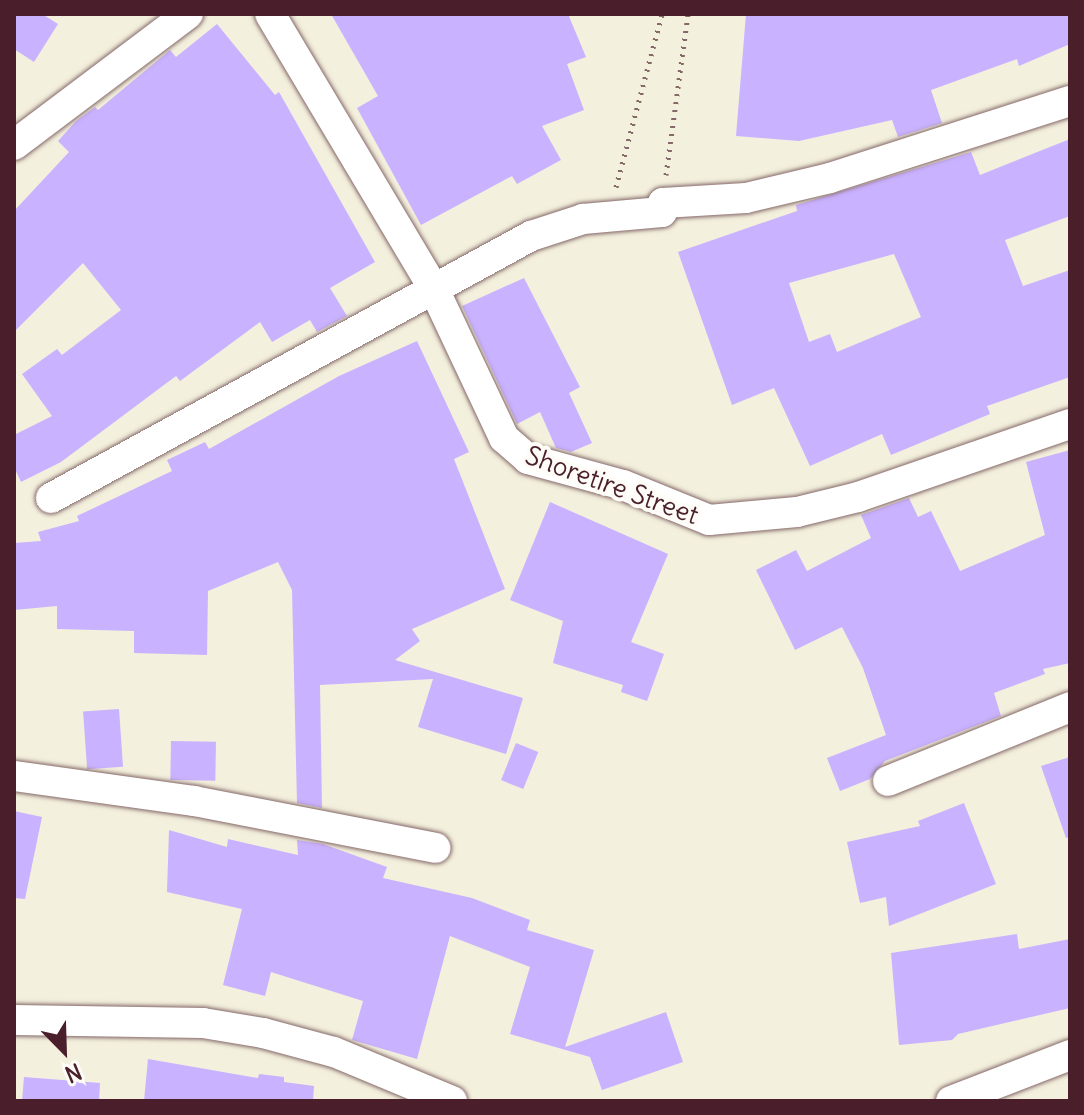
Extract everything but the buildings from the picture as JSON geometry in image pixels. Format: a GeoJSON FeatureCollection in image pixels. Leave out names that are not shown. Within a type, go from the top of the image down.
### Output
{"type":"FeatureCollection","features":[{"type":"Feature","properties":{"kind":"street"},"geometry":{"type":"LineString","coordinates":[[14,145],[188,14]]}},
{"type":"Feature","properties":{"kind":"street","name":"Shoretire Street"},"geometry":{"type":"LineString","coordinates":[[270,14],[433,287],[514,450],[551,469],[623,485],[709,520],[750,517],[858,497],[1070,424]]}},
{"type":"Feature","properties":{"kind":"street"},"geometry":{"type":"LineString","coordinates":[[51,498],[531,236],[619,214],[746,198],[830,178],[1070,101]]}},
{"type":"Feature","properties":{"kind":"street"},"geometry":{"type":"LineString","coordinates":[[888,781],[1070,707]]}},
{"type":"Feature","properties":{"kind":"street"},"geometry":{"type":"LineString","coordinates":[[14,776],[194,801],[435,848]]}},
{"type":"Feature","properties":{"kind":"street"},"geometry":{"type":"LineString","coordinates":[[14,1020],[188,1022],[263,1033],[334,1052],[452,1101]]}},
{"type":"Feature","properties":{"kind":"street"},"geometry":{"type":"LineString","coordinates":[[951,1101],[1070,1055]]}},
{"type":"Feature","properties":{"kind":"path"},"geometry":{"type":"LineString","coordinates":[[619,214],[662,14]]}},
{"type":"Feature","properties":{"kind":"path"},"geometry":{"type":"LineString","coordinates":[[662,208],[673,97],[688,14]]}}]}
